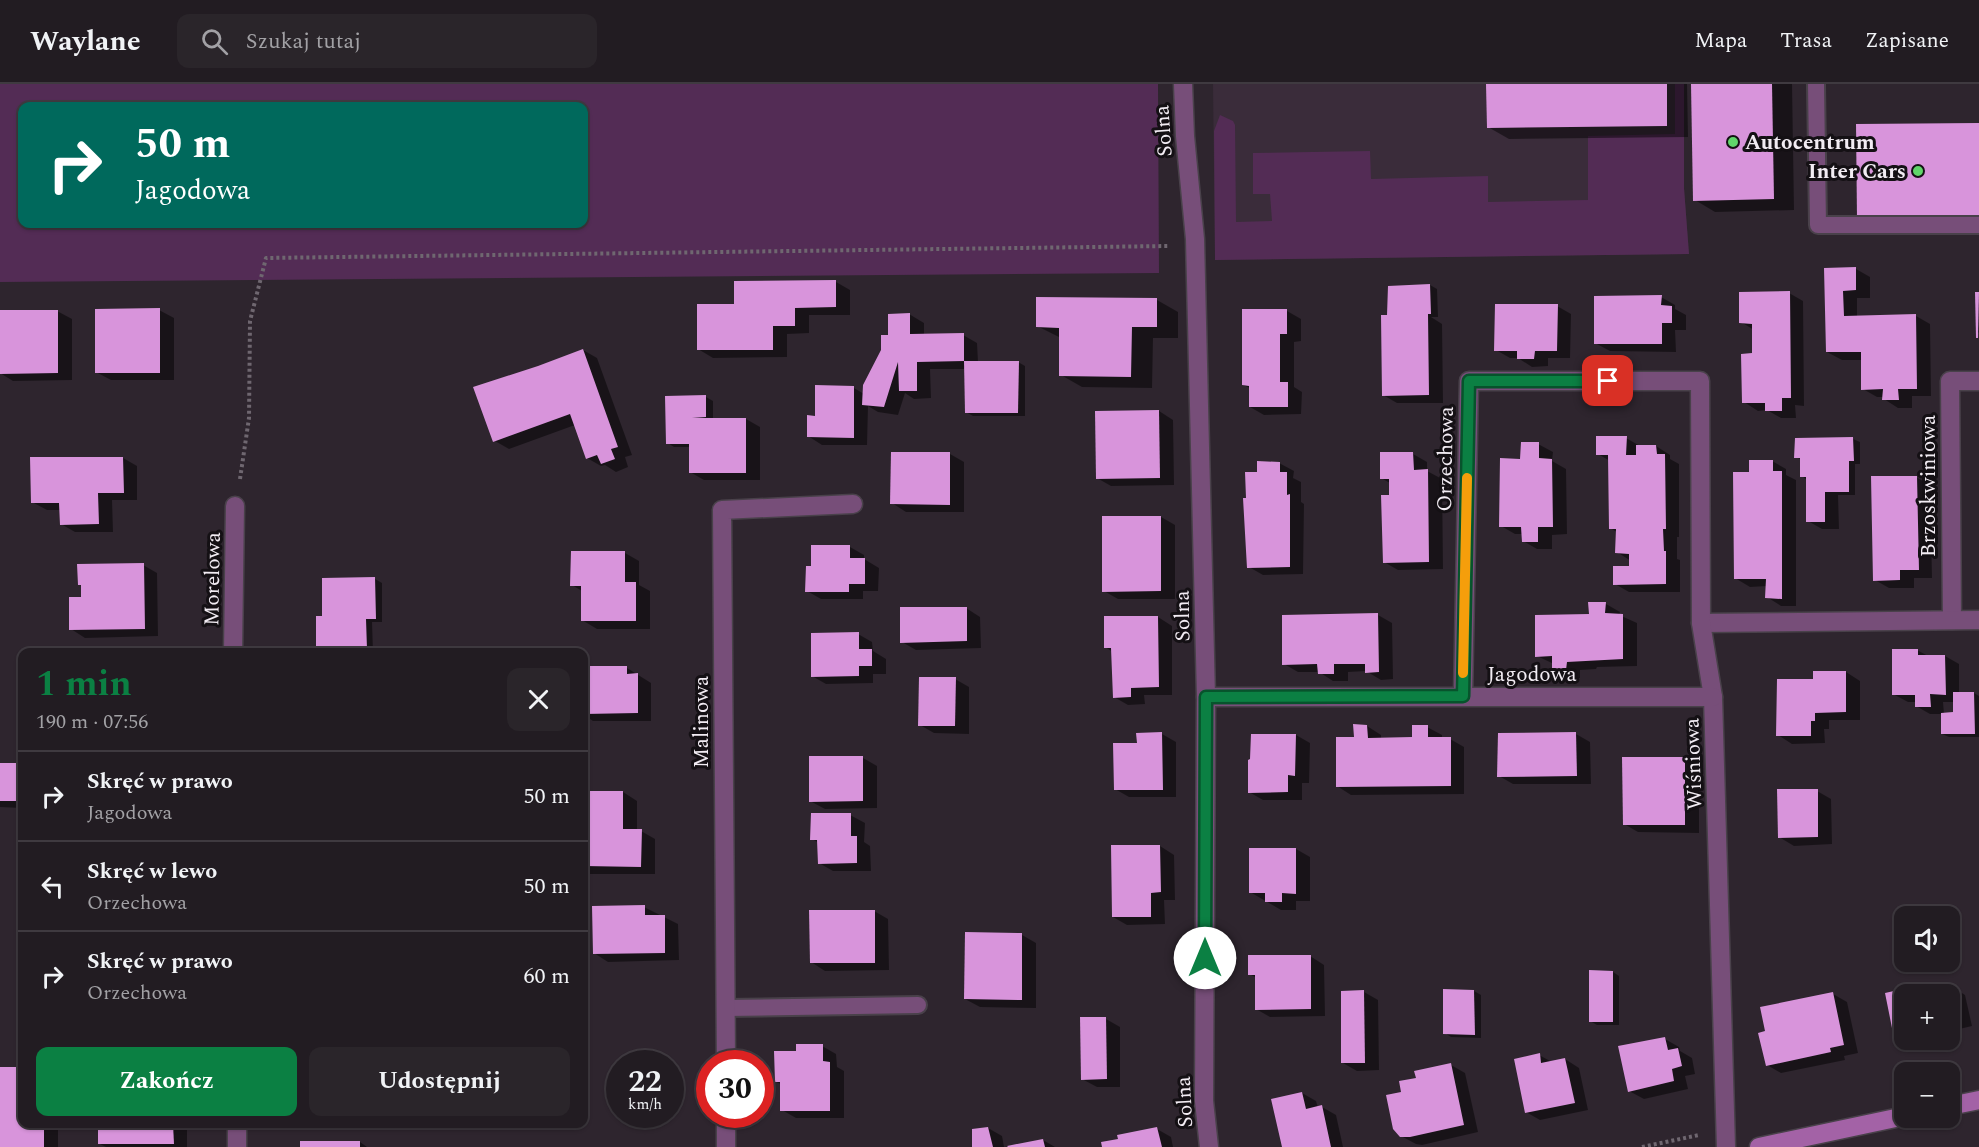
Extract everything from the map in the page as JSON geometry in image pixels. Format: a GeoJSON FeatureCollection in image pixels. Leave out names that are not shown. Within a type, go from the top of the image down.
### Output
{"type":"FeatureCollection","features":[{"type":"Feature","properties":{"kind":"street","name":"Solna"},"geometry":{"type":"LineString","coordinates":[[1183,84],[1185,136],[1195,239],[1206,697],[1204,1101],[1209,1147]]}},
{"type":"Feature","properties":{"kind":"street","name":"Orzechowa"},"geometry":{"type":"LineString","coordinates":[[1463,696],[1469,381],[1700,381]]}},
{"type":"Feature","properties":{"kind":"street","name":"Wiśniowa"},"geometry":{"type":"LineString","coordinates":[[1700,381],[1701,623],[1713,697],[1726,1147]]}},
{"type":"Feature","properties":{"kind":"street","name":"Brzoskwiniowa"},"geometry":{"type":"LineString","coordinates":[[1952,620],[1950,381],[1979,381]]}},
{"type":"Feature","properties":{"kind":"street","name":"Malinowa"},"geometry":{"type":"LineString","coordinates":[[726,1050],[722,510],[853,504]]}},
{"type":"Feature","properties":{"kind":"street","name":"Morelowa"},"geometry":{"type":"LineString","coordinates":[[233,648],[236,506]]}},
{"type":"Feature","properties":{"kind":"street"},"geometry":{"type":"LineString","coordinates":[[1701,623],[1979,620]]}},
{"type":"Feature","properties":{"kind":"street","name":"Jagodowa"},"geometry":{"type":"LineString","coordinates":[[1206,697],[1713,697]]}},
{"type":"Feature","properties":{"kind":"street"},"geometry":{"type":"LineString","coordinates":[[1960,1104],[1979,1100]]}},
{"type":"Feature","properties":{"kind":"street"},"geometry":{"type":"LineString","coordinates":[[1759,1147],[1894,1118]]}},
{"type":"Feature","properties":{"kind":"street"},"geometry":{"type":"LineString","coordinates":[[237,1128],[237,1147]]}},
{"type":"Feature","properties":{"kind":"street"},"geometry":{"type":"LineString","coordinates":[[726,1128],[726,1147]]}},
{"type":"Feature","properties":{"kind":"lane"},"geometry":{"type":"LineString","coordinates":[[1816,84],[1818,225],[1979,225]]}},
{"type":"Feature","properties":{"kind":"lane"},"geometry":{"type":"LineString","coordinates":[[726,1008],[918,1005]]}},
{"type":"Feature","properties":{"kind":"path"},"geometry":{"type":"LineString","coordinates":[[236,506],[249,418],[250,321],[266,258],[1162,247],[1195,239]]}},
{"type":"Feature","properties":{"kind":"shaded area"},"geometry":{"type":"Polygon","coordinates":[[[0,84],[1158,84],[1159,273],[0,282],[0,84]]]}},
{"type":"Feature","properties":{"kind":"shaded area"},"geometry":{"type":"Polygon","coordinates":[[[1213,84],[1684,84],[1684,188],[1689,254],[1215,260],[1213,84]]]}},
{"type":"Feature","properties":{"kind":"shaded area"},"geometry":{"type":"Polygon","coordinates":[[[1675,84],[1684,84],[1684,188],[1689,254],[1215,260],[1214,131],[1220,115],[1233,121],[1235,125],[1236,222],[1272,221],[1270,194],[1253,194],[1253,153],[1370,151],[1371,179],[1488,176],[1488,202],[1588,200],[1588,136],[1675,134],[1675,84]]]}},
{"type":"Feature","properties":{"kind":"building"},"geometry":{"type":"Polygon","coordinates":[[[1486,84],[1667,84],[1667,126],[1487,128],[1486,84]]]}},
{"type":"Feature","properties":{"kind":"building","name":"Autocentrum"},"geometry":{"type":"Polygon","coordinates":[[[1691,84],[1772,84],[1774,199],[1693,201],[1691,84]]]}},
{"type":"Feature","properties":{"kind":"building","name":"Inter Cars"},"geometry":{"type":"Polygon","coordinates":[[[1979,123],[1979,218],[1857,219],[1856,124],[1979,123]]]}},
{"type":"Feature","properties":{"kind":"building"},"geometry":{"type":"Polygon","coordinates":[[[1856,267],[1856,290],[1843,291],[1844,316],[1916,314],[1917,389],[1898,389],[1899,400],[1882,400],[1883,389],[1861,390],[1861,352],[1826,352],[1824,268],[1856,267]]]}},
{"type":"Feature","properties":{"kind":"building"},"geometry":{"type":"Polygon","coordinates":[[[836,280],[836,307],[795,308],[795,326],[773,326],[773,350],[697,350],[697,304],[734,304],[734,281],[836,280]]]}},
{"type":"Feature","properties":{"kind":"building"},"geometry":{"type":"Polygon","coordinates":[[[1430,284],[1429,395],[1382,396],[1381,315],[1387,315],[1388,286],[1430,284]]]}},
{"type":"Feature","properties":{"kind":"building"},"geometry":{"type":"Polygon","coordinates":[[[1790,291],[1791,398],[1782,398],[1782,411],[1765,411],[1765,403],[1742,403],[1741,354],[1752,353],[1752,324],[1739,323],[1739,292],[1790,291]]]}},
{"type":"Feature","properties":{"kind":"building"},"geometry":{"type":"Polygon","coordinates":[[[1975,292],[1979,292],[1978,338],[1976,338],[1975,292]]]}},
{"type":"Feature","properties":{"kind":"building"},"geometry":{"type":"Polygon","coordinates":[[[1662,295],[1661,305],[1672,306],[1672,323],[1662,323],[1662,344],[1594,344],[1594,296],[1662,295]]]}},
{"type":"Feature","properties":{"kind":"building"},"geometry":{"type":"Polygon","coordinates":[[[1036,297],[1157,298],[1157,327],[1132,327],[1131,377],[1059,376],[1059,328],[1036,327],[1036,297]]]}},
{"type":"Feature","properties":{"kind":"building"},"geometry":{"type":"Polygon","coordinates":[[[1495,304],[1558,304],[1557,351],[1535,351],[1534,359],[1517,359],[1517,351],[1494,351],[1495,304]]]}},
{"type":"Feature","properties":{"kind":"building"},"geometry":{"type":"Polygon","coordinates":[[[160,308],[160,373],[95,373],[95,309],[160,308]]]}},
{"type":"Feature","properties":{"kind":"building"},"geometry":{"type":"Polygon","coordinates":[[[1242,309],[1287,309],[1287,334],[1280,334],[1280,382],[1288,382],[1288,407],[1249,407],[1249,386],[1242,385],[1242,309]]]}},
{"type":"Feature","properties":{"kind":"building"},"geometry":{"type":"Polygon","coordinates":[[[0,310],[58,310],[58,373],[0,374],[0,310]]]}},
{"type":"Feature","properties":{"kind":"building"},"geometry":{"type":"Polygon","coordinates":[[[910,313],[910,334],[964,333],[964,361],[917,362],[917,391],[899,391],[898,362],[884,407],[862,405],[863,385],[881,350],[881,335],[888,335],[888,314],[910,313]]]}},
{"type":"Feature","properties":{"kind":"building"},"geometry":{"type":"Polygon","coordinates":[[[583,349],[618,447],[611,449],[615,459],[601,464],[597,455],[586,459],[570,414],[493,442],[473,387],[583,349]]]}},
{"type":"Feature","properties":{"kind":"building"},"geometry":{"type":"Polygon","coordinates":[[[964,361],[1019,361],[1018,413],[965,413],[964,361]]]}},
{"type":"Feature","properties":{"kind":"building"},"geometry":{"type":"Polygon","coordinates":[[[815,385],[854,386],[854,438],[807,437],[807,415],[815,416],[815,385]]]}},
{"type":"Feature","properties":{"kind":"building"},"geometry":{"type":"Polygon","coordinates":[[[706,395],[706,417],[692,418],[746,418],[746,473],[689,473],[689,444],[666,444],[665,396],[706,395]]]}},
{"type":"Feature","properties":{"kind":"building"},"geometry":{"type":"Polygon","coordinates":[[[1159,410],[1160,478],[1096,479],[1095,411],[1159,410]]]}},
{"type":"Feature","properties":{"kind":"building"},"geometry":{"type":"Polygon","coordinates":[[[1596,436],[1627,436],[1626,455],[1636,455],[1636,445],[1656,445],[1657,454],[1665,454],[1666,529],[1663,529],[1666,584],[1613,585],[1613,566],[1629,566],[1629,554],[1615,553],[1616,529],[1609,529],[1608,455],[1596,455],[1596,436]]]}},
{"type":"Feature","properties":{"kind":"building"},"geometry":{"type":"Polygon","coordinates":[[[1853,437],[1854,461],[1849,461],[1849,492],[1825,492],[1825,522],[1806,522],[1806,477],[1800,477],[1800,458],[1794,458],[1795,438],[1853,437]]]}},
{"type":"Feature","properties":{"kind":"building"},"geometry":{"type":"Polygon","coordinates":[[[1521,442],[1539,442],[1539,458],[1552,459],[1553,527],[1538,527],[1538,542],[1522,542],[1521,527],[1499,527],[1500,458],[1520,459],[1521,442]]]}},
{"type":"Feature","properties":{"kind":"building"},"geometry":{"type":"Polygon","coordinates":[[[891,452],[950,452],[950,505],[890,504],[891,452]]]}},
{"type":"Feature","properties":{"kind":"building"},"geometry":{"type":"Polygon","coordinates":[[[1380,452],[1413,452],[1414,470],[1428,469],[1429,562],[1383,563],[1381,495],[1389,495],[1389,479],[1380,479],[1380,452]]]}},
{"type":"Feature","properties":{"kind":"building"},"geometry":{"type":"Polygon","coordinates":[[[30,457],[123,457],[124,493],[98,493],[99,524],[60,525],[59,503],[31,503],[30,457]]]}},
{"type":"Feature","properties":{"kind":"building"},"geometry":{"type":"Polygon","coordinates":[[[1749,460],[1773,460],[1773,471],[1782,471],[1782,599],[1765,598],[1766,579],[1734,579],[1733,472],[1749,472],[1749,460]]]}},
{"type":"Feature","properties":{"kind":"building"},"geometry":{"type":"Polygon","coordinates":[[[1257,461],[1280,462],[1280,472],[1287,472],[1287,495],[1290,494],[1290,567],[1247,568],[1243,498],[1246,498],[1245,472],[1257,472],[1257,461]]]}},
{"type":"Feature","properties":{"kind":"building"},"geometry":{"type":"Polygon","coordinates":[[[1871,476],[1917,476],[1919,570],[1900,570],[1900,580],[1873,581],[1871,476]]]}},
{"type":"Feature","properties":{"kind":"building"},"geometry":{"type":"Polygon","coordinates":[[[1102,516],[1161,516],[1161,591],[1102,592],[1102,516]]]}},
{"type":"Feature","properties":{"kind":"building"},"geometry":{"type":"Polygon","coordinates":[[[811,545],[850,545],[850,558],[865,558],[865,584],[849,584],[849,592],[805,592],[806,566],[811,566],[811,545]]]}},
{"type":"Feature","properties":{"kind":"building"},"geometry":{"type":"Polygon","coordinates":[[[571,551],[625,551],[625,582],[636,582],[636,621],[581,621],[581,586],[570,586],[571,551]]]}},
{"type":"Feature","properties":{"kind":"building"},"geometry":{"type":"Polygon","coordinates":[[[144,563],[145,629],[69,630],[69,597],[81,597],[77,564],[144,563]]]}},
{"type":"Feature","properties":{"kind":"building"},"geometry":{"type":"Polygon","coordinates":[[[375,577],[376,619],[366,619],[367,648],[316,648],[316,616],[322,616],[322,578],[375,577]]]}},
{"type":"Feature","properties":{"kind":"building"},"geometry":{"type":"Polygon","coordinates":[[[1588,602],[1606,602],[1605,613],[1623,614],[1623,659],[1567,662],[1566,670],[1552,671],[1552,656],[1535,657],[1535,615],[1589,614],[1588,602]]]}},
{"type":"Feature","properties":{"kind":"building"},"geometry":{"type":"Polygon","coordinates":[[[900,607],[967,607],[967,641],[900,643],[900,607]]]}},
{"type":"Feature","properties":{"kind":"building"},"geometry":{"type":"Polygon","coordinates":[[[1378,613],[1379,672],[1365,673],[1365,664],[1334,664],[1334,674],[1318,674],[1317,664],[1282,665],[1282,615],[1378,613]]]}},
{"type":"Feature","properties":{"kind":"building"},"geometry":{"type":"Polygon","coordinates":[[[1104,616],[1158,616],[1159,687],[1131,688],[1131,697],[1113,698],[1111,648],[1104,648],[1104,616]]]}},
{"type":"Feature","properties":{"kind":"building"},"geometry":{"type":"Polygon","coordinates":[[[859,632],[859,649],[872,649],[872,666],[859,666],[859,676],[811,677],[811,633],[859,632]]]}},
{"type":"Feature","properties":{"kind":"building"},"geometry":{"type":"Polygon","coordinates":[[[1892,649],[1918,649],[1918,655],[1945,655],[1946,695],[1930,694],[1931,707],[1915,707],[1915,695],[1892,695],[1892,649]]]}},
{"type":"Feature","properties":{"kind":"building"},"geometry":{"type":"Polygon","coordinates":[[[588,666],[627,666],[627,674],[638,673],[638,713],[588,714],[588,666]]]}},
{"type":"Feature","properties":{"kind":"building"},"geometry":{"type":"Polygon","coordinates":[[[1813,671],[1846,671],[1846,712],[1815,713],[1815,721],[1811,721],[1811,736],[1776,736],[1777,679],[1813,679],[1813,671]]]}},
{"type":"Feature","properties":{"kind":"building"},"geometry":{"type":"Polygon","coordinates":[[[919,677],[956,677],[955,726],[918,726],[919,677]]]}},
{"type":"Feature","properties":{"kind":"building"},"geometry":{"type":"Polygon","coordinates":[[[1953,692],[1974,692],[1975,734],[1941,734],[1941,713],[1953,712],[1953,692]]]}},
{"type":"Feature","properties":{"kind":"building"},"geometry":{"type":"Polygon","coordinates":[[[1353,724],[1367,725],[1368,738],[1412,737],[1412,725],[1428,725],[1428,737],[1451,737],[1451,786],[1336,787],[1336,737],[1354,737],[1353,724]]]}},
{"type":"Feature","properties":{"kind":"building"},"geometry":{"type":"Polygon","coordinates":[[[1162,732],[1163,790],[1114,790],[1113,743],[1137,743],[1136,733],[1162,732]]]}},
{"type":"Feature","properties":{"kind":"building"},"geometry":{"type":"Polygon","coordinates":[[[1576,732],[1577,776],[1497,777],[1498,733],[1576,732]]]}},
{"type":"Feature","properties":{"kind":"building"},"geometry":{"type":"Polygon","coordinates":[[[1251,734],[1296,734],[1295,776],[1288,775],[1288,792],[1248,793],[1251,734]]]}},
{"type":"Feature","properties":{"kind":"building"},"geometry":{"type":"Polygon","coordinates":[[[809,756],[863,756],[863,801],[809,802],[809,756]]]}},
{"type":"Feature","properties":{"kind":"building"},"geometry":{"type":"Polygon","coordinates":[[[1622,757],[1685,757],[1685,825],[1623,825],[1622,757]]]}},
{"type":"Feature","properties":{"kind":"building"},"geometry":{"type":"Polygon","coordinates":[[[0,763],[18,763],[18,801],[0,801],[0,763]]]}},
{"type":"Feature","properties":{"kind":"building"},"geometry":{"type":"Polygon","coordinates":[[[1777,789],[1818,789],[1818,837],[1778,838],[1777,789]]]}},
{"type":"Feature","properties":{"kind":"building"},"geometry":{"type":"Polygon","coordinates":[[[588,791],[623,791],[623,829],[642,829],[641,867],[588,866],[588,791]]]}},
{"type":"Feature","properties":{"kind":"building"},"geometry":{"type":"Polygon","coordinates":[[[811,813],[851,813],[851,836],[857,836],[857,863],[818,864],[817,840],[810,840],[811,813]]]}},
{"type":"Feature","properties":{"kind":"building"},"geometry":{"type":"Polygon","coordinates":[[[1111,845],[1160,845],[1161,892],[1151,893],[1151,917],[1112,917],[1111,845]]]}},
{"type":"Feature","properties":{"kind":"building"},"geometry":{"type":"Polygon","coordinates":[[[1249,848],[1296,848],[1296,894],[1282,893],[1282,902],[1265,902],[1265,893],[1249,893],[1249,848]]]}},
{"type":"Feature","properties":{"kind":"building"},"geometry":{"type":"Polygon","coordinates":[[[645,905],[645,915],[665,915],[665,953],[593,954],[592,906],[645,905]]]}},
{"type":"Feature","properties":{"kind":"building"},"geometry":{"type":"Polygon","coordinates":[[[809,910],[875,910],[875,963],[810,963],[809,910]]]}},
{"type":"Feature","properties":{"kind":"building"},"geometry":{"type":"Polygon","coordinates":[[[965,932],[1022,933],[1022,1000],[964,999],[965,932]]]}},
{"type":"Feature","properties":{"kind":"building"},"geometry":{"type":"Polygon","coordinates":[[[1248,955],[1311,955],[1311,1009],[1255,1010],[1255,975],[1248,975],[1248,955]]]}},
{"type":"Feature","properties":{"kind":"building"},"geometry":{"type":"Polygon","coordinates":[[[1589,970],[1613,971],[1613,1022],[1589,1022],[1589,970]]]}},
{"type":"Feature","properties":{"kind":"building"},"geometry":{"type":"Polygon","coordinates":[[[1443,989],[1474,990],[1475,1035],[1443,1034],[1443,989]]]}},
{"type":"Feature","properties":{"kind":"building"},"geometry":{"type":"Polygon","coordinates":[[[1364,990],[1365,1063],[1341,1063],[1341,991],[1364,990]]]}},
{"type":"Feature","properties":{"kind":"building"},"geometry":{"type":"Polygon","coordinates":[[[1894,991],[1894,1038],[1885,993],[1894,991]]]}},
{"type":"Feature","properties":{"kind":"building"},"geometry":{"type":"Polygon","coordinates":[[[1833,992],[1844,1045],[1830,1048],[1831,1052],[1766,1066],[1758,1033],[1765,1031],[1760,1007],[1833,992]]]}},
{"type":"Feature","properties":{"kind":"building"},"geometry":{"type":"Polygon","coordinates":[[[1080,1017],[1106,1017],[1107,1079],[1081,1080],[1080,1017]]]}},
{"type":"Feature","properties":{"kind":"building"},"geometry":{"type":"Polygon","coordinates":[[[1665,1037],[1668,1050],[1678,1048],[1682,1066],[1672,1069],[1674,1081],[1628,1092],[1618,1046],[1665,1037]]]}},
{"type":"Feature","properties":{"kind":"building"},"geometry":{"type":"Polygon","coordinates":[[[796,1044],[823,1044],[823,1061],[830,1062],[830,1111],[780,1111],[780,1082],[775,1082],[774,1051],[796,1051],[796,1044]]]}},
{"type":"Feature","properties":{"kind":"building"},"geometry":{"type":"Polygon","coordinates":[[[1540,1053],[1541,1063],[1565,1058],[1575,1103],[1525,1113],[1514,1059],[1540,1053]]]}},
{"type":"Feature","properties":{"kind":"building"},"geometry":{"type":"Polygon","coordinates":[[[1451,1063],[1464,1125],[1410,1137],[1400,1137],[1393,1129],[1386,1095],[1401,1092],[1399,1081],[1416,1078],[1414,1071],[1451,1063]]]}},
{"type":"Feature","properties":{"kind":"building"},"geometry":{"type":"Polygon","coordinates":[[[0,1067],[18,1067],[18,1128],[44,1128],[44,1147],[0,1147],[0,1067]]]}},
{"type":"Feature","properties":{"kind":"building"},"geometry":{"type":"Polygon","coordinates":[[[1302,1092],[1306,1109],[1322,1105],[1331,1147],[1282,1147],[1271,1099],[1302,1092]]]}},
{"type":"Feature","properties":{"kind":"building"},"geometry":{"type":"Polygon","coordinates":[[[988,1127],[993,1147],[972,1147],[972,1129],[988,1127]]]}},
{"type":"Feature","properties":{"kind":"building"},"geometry":{"type":"Polygon","coordinates":[[[1157,1127],[1162,1147],[1102,1147],[1101,1142],[1118,1139],[1117,1135],[1157,1127]]]}},
{"type":"Feature","properties":{"kind":"building"},"geometry":{"type":"Polygon","coordinates":[[[98,1128],[173,1128],[174,1144],[98,1144],[98,1128]]]}},
{"type":"Feature","properties":{"kind":"building"},"geometry":{"type":"Polygon","coordinates":[[[1043,1139],[1045,1147],[1007,1146],[1043,1139]]]}},
{"type":"Feature","properties":{"kind":"building"},"geometry":{"type":"Polygon","coordinates":[[[300,1141],[360,1141],[360,1147],[300,1147],[300,1141]]]}},
{"type":"Feature","properties":{"kind":"slow traffic"},"geometry":{"type":"LineString","coordinates":[[1463,673],[1467,478]]}},
{"type":"Feature","properties":{"kind":"place","name":"Autocentrum"},"geometry":{"type":"Point","coordinates":[1733,142]}},
{"type":"Feature","properties":{"kind":"place","name":"Inter Cars"},"geometry":{"type":"Point","coordinates":[1918,171]}},
{"type":"Feature","properties":{"kind":"route"},"geometry":{"type":"LineString","coordinates":[[1205,958],[1206,697],[1463,696],[1469,381],[1608,381]]}}]}
